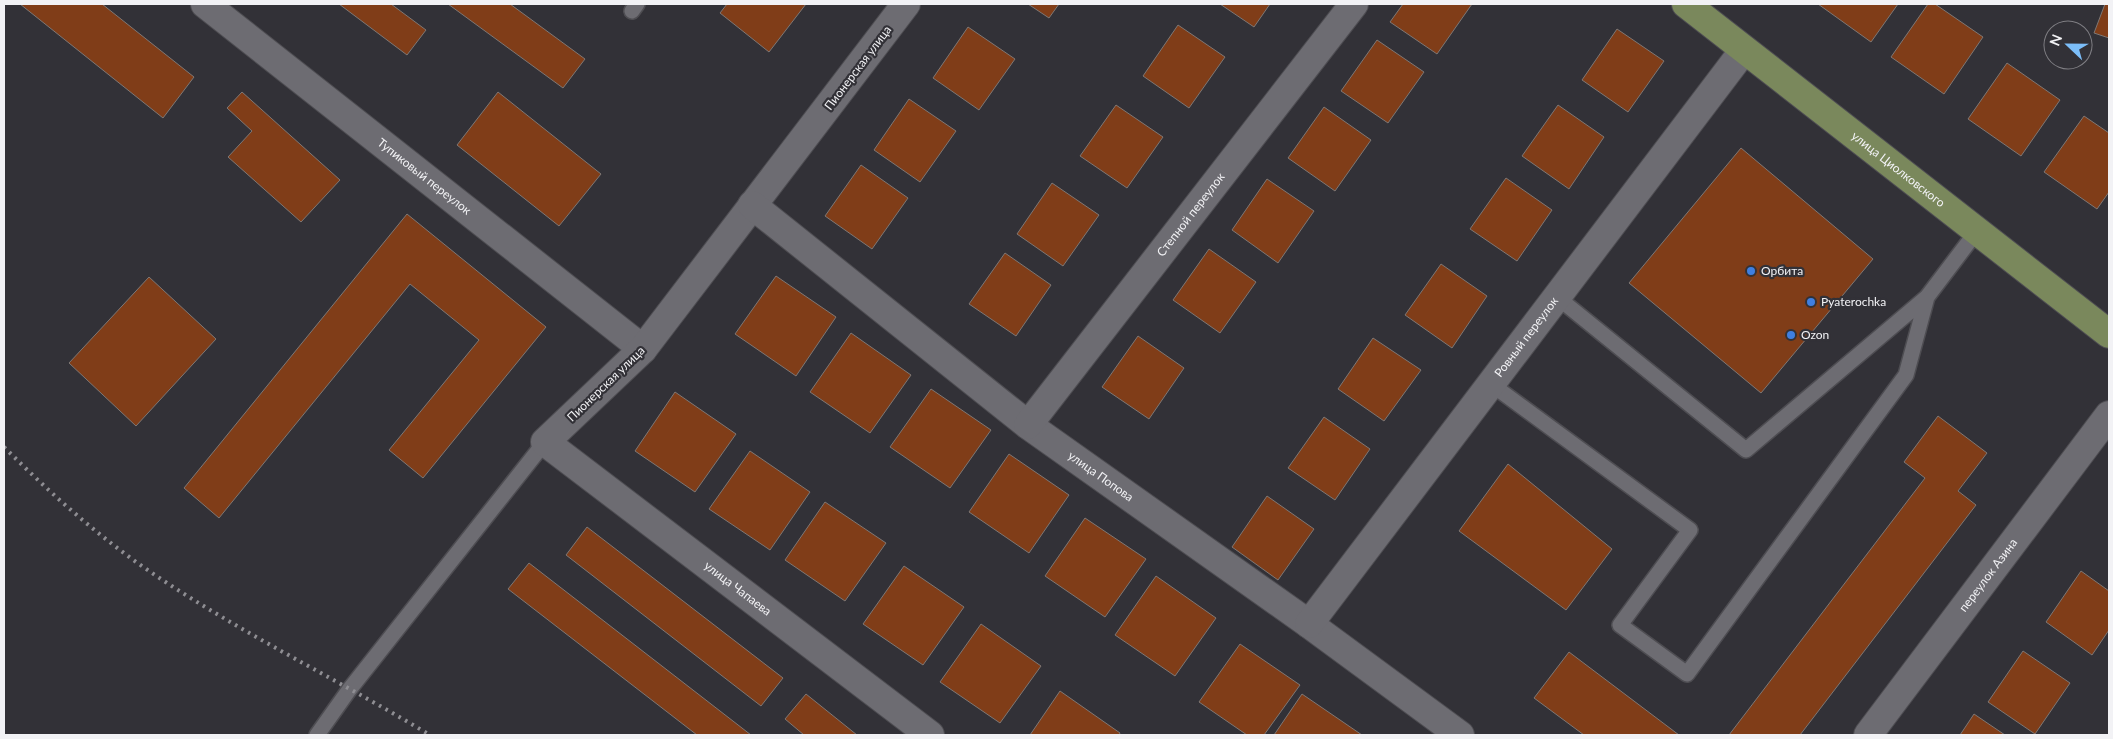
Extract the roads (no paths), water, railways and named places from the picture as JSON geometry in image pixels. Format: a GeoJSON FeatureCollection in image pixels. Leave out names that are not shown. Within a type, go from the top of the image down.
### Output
{"type":"FeatureCollection","features":[{"type":"Feature","properties":{"kind":"main road","name":"улица Циолковского"},"geometry":{"type":"LineString","coordinates":[[1686,4],[2109,334]]}},
{"type":"Feature","properties":{"kind":"street","name":"Тупиковый переулок"},"geometry":{"type":"LineString","coordinates":[[205,4],[643,349]]}},
{"type":"Feature","properties":{"kind":"street","name":"Пионерская улица"},"geometry":{"type":"LineString","coordinates":[[545,442],[643,349],[906,4]]}},
{"type":"Feature","properties":{"kind":"street","name":"Степной переулок"},"geometry":{"type":"LineString","coordinates":[[1028,425],[1354,4]]}},
{"type":"Feature","properties":{"kind":"street","name":"Ровный переулок"},"geometry":{"type":"LineString","coordinates":[[1309,624],[1744,50]]}},
{"type":"Feature","properties":{"kind":"street","name":"улица Попова"},"geometry":{"type":"LineString","coordinates":[[752,206],[1028,425],[1309,624],[1460,735]]}},
{"type":"Feature","properties":{"kind":"street","name":"переулок Азина"},"geometry":{"type":"LineString","coordinates":[[1868,735],[2109,415]]}},
{"type":"Feature","properties":{"kind":"street","name":"улица Чапаева"},"geometry":{"type":"LineString","coordinates":[[545,442],[930,735]]}},
{"type":"Feature","properties":{"kind":"lane"},"geometry":{"type":"LineString","coordinates":[[1557,297],[1746,450],[1927,298],[1977,231]]}},
{"type":"Feature","properties":{"kind":"lane"},"geometry":{"type":"LineString","coordinates":[[1491,384],[1690,530],[1620,625],[1687,674],[1906,375],[1927,298]]}},
{"type":"Feature","properties":{"kind":"lane","name":"Пионерская улица"},"geometry":{"type":"LineString","coordinates":[[317,735],[349,690],[545,442]]}},
{"type":"Feature","properties":{"kind":"railway"},"geometry":{"type":"LineString","coordinates":[[4,447],[78,516],[137,563],[225,619],[430,735]]}},
{"type":"Feature","properties":{"kind":"place","name":"Орбита"},"geometry":{"type":"Point","coordinates":[1751,271]}},
{"type":"Feature","properties":{"kind":"place","name":"Pyaterochka"},"geometry":{"type":"Point","coordinates":[1811,302]}},
{"type":"Feature","properties":{"kind":"place","name":"Ozon"},"geometry":{"type":"Point","coordinates":[1791,335]}}]}
